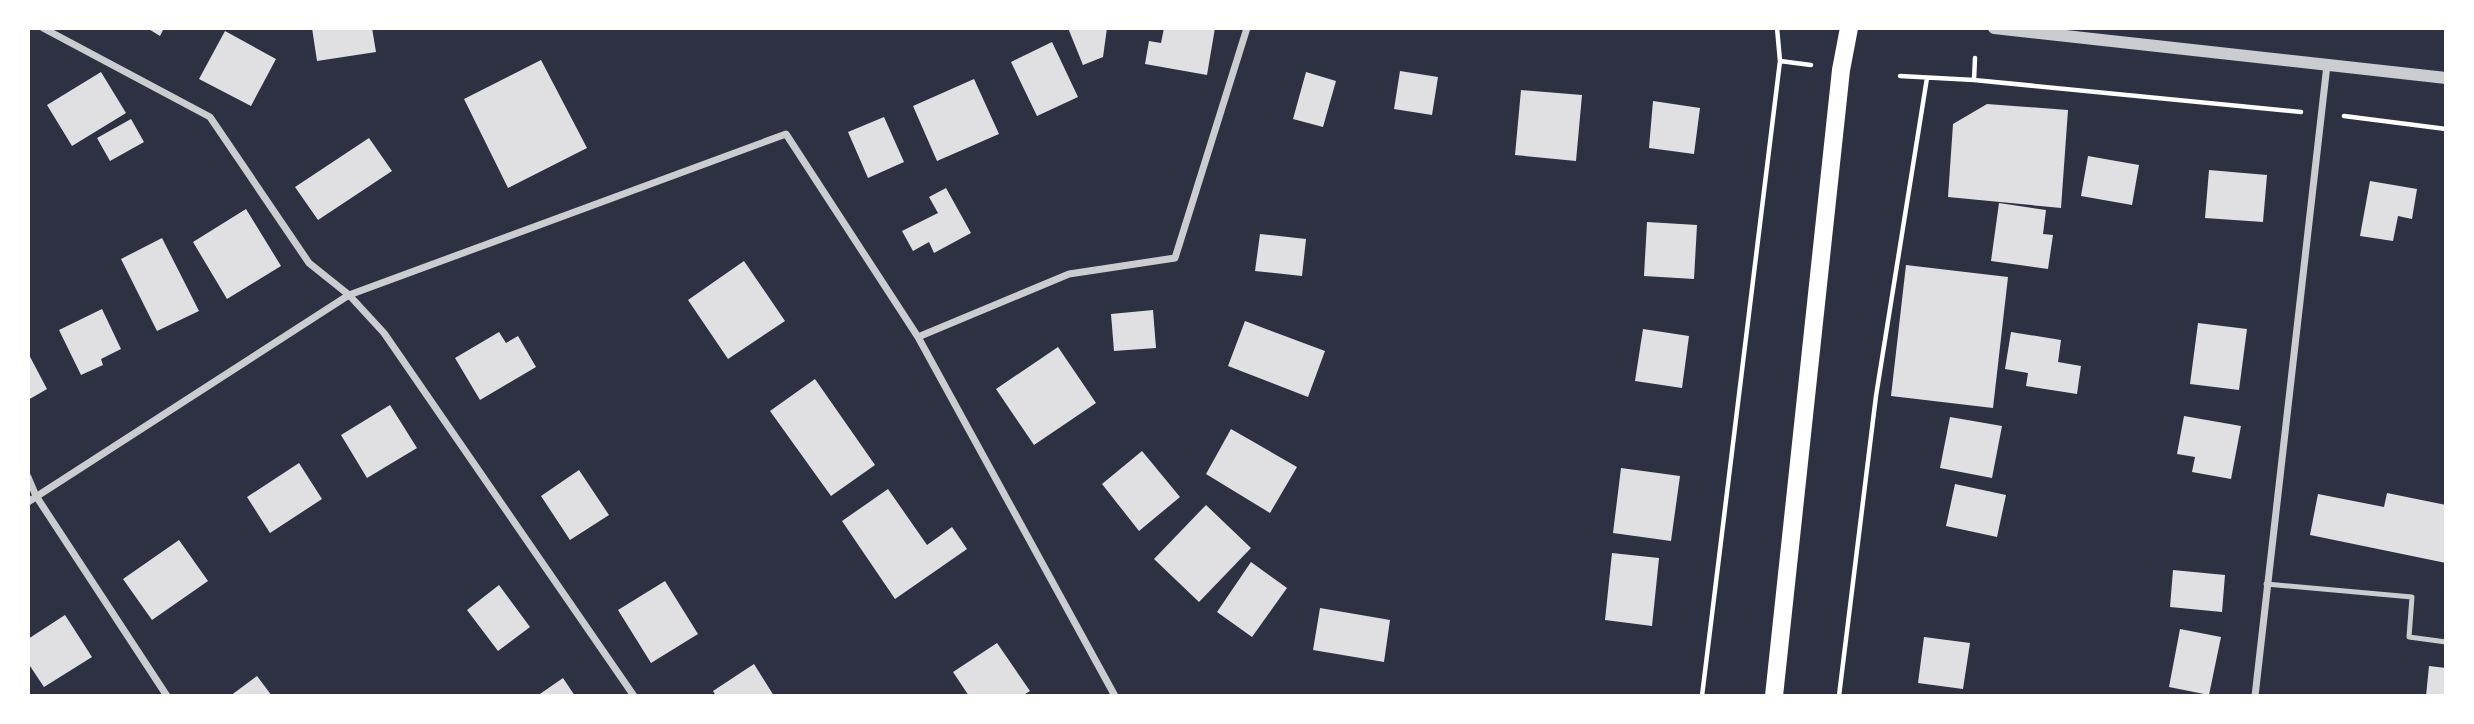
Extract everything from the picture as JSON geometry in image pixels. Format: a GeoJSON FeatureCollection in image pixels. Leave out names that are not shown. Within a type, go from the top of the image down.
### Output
{"type":"FeatureCollection","features":[{"type":"Feature","properties":{"kind":"main road"},"geometry":{"type":"LineString","coordinates":[[1774,696],[1841,70],[1849,28]]}},
{"type":"Feature","properties":{"kind":"street"},"geometry":{"type":"LineString","coordinates":[[43,28],[211,117],[309,263],[349,295],[384,333],[634,696]]}},
{"type":"Feature","properties":{"kind":"street"},"geometry":{"type":"LineString","coordinates":[[918,337],[1069,274],[1175,258],[1247,28]]}},
{"type":"Feature","properties":{"kind":"street"},"geometry":{"type":"LineString","coordinates":[[1994,28],[2446,78]]}},
{"type":"Feature","properties":{"kind":"street"},"geometry":{"type":"LineString","coordinates":[[2255,696],[2327,65]]}},
{"type":"Feature","properties":{"kind":"street"},"geometry":{"type":"LineString","coordinates":[[28,502],[349,295],[786,134],[918,337],[1115,696]]}},
{"type":"Feature","properties":{"kind":"street"},"geometry":{"type":"LineString","coordinates":[[28,477],[36,496],[167,696]]}},
{"type":"Feature","properties":{"kind":"lane"},"geometry":{"type":"LineString","coordinates":[[2266,584],[2412,597],[2409,638],[2446,642]]}},
{"type":"Feature","properties":{"kind":"path"},"geometry":{"type":"LineString","coordinates":[[1702,696],[1780,61],[1777,28]]}},
{"type":"Feature","properties":{"kind":"path"},"geometry":{"type":"LineString","coordinates":[[1974,80],[1975,58]]}},
{"type":"Feature","properties":{"kind":"path"},"geometry":{"type":"LineString","coordinates":[[1780,61],[1811,65]]}},
{"type":"Feature","properties":{"kind":"path"},"geometry":{"type":"LineString","coordinates":[[1900,76],[1974,80],[2323,114],[2446,129]]}},
{"type":"Feature","properties":{"kind":"path"},"geometry":{"type":"LineString","coordinates":[[1839,696],[1876,396],[1927,78]]}},
{"type":"Feature","properties":{"kind":"building"},"geometry":{"type":"Polygon","coordinates":[[[147,28],[164,28],[160,36],[147,28]]]}},
{"type":"Feature","properties":{"kind":"building"},"geometry":{"type":"Polygon","coordinates":[[[312,28],[372,28],[376,52],[317,61],[312,28]]]}},
{"type":"Feature","properties":{"kind":"building"},"geometry":{"type":"Polygon","coordinates":[[[1068,28],[1107,28],[1103,57],[1083,65],[1068,28]]]}},
{"type":"Feature","properties":{"kind":"building"},"geometry":{"type":"Polygon","coordinates":[[[1164,28],[1215,28],[1207,75],[1145,64],[1149,41],[1161,43],[1164,28]]]}},
{"type":"Feature","properties":{"kind":"building"},"geometry":{"type":"Polygon","coordinates":[[[225,31],[276,59],[251,106],[199,79],[225,31]]]}},
{"type":"Feature","properties":{"kind":"building"},"geometry":{"type":"Polygon","coordinates":[[[1052,42],[1078,97],[1037,116],[1011,62],[1052,42]]]}},
{"type":"Feature","properties":{"kind":"building"},"geometry":{"type":"Polygon","coordinates":[[[541,60],[587,148],[508,188],[464,99],[541,60]]]}},
{"type":"Feature","properties":{"kind":"building"},"geometry":{"type":"Polygon","coordinates":[[[1400,71],[1438,77],[1432,115],[1394,109],[1400,71]]]}},
{"type":"Feature","properties":{"kind":"building"},"geometry":{"type":"Polygon","coordinates":[[[101,72],[126,113],[72,146],[47,105],[101,72]]]}},
{"type":"Feature","properties":{"kind":"building"},"geometry":{"type":"Polygon","coordinates":[[[1306,72],[1336,81],[1323,127],[1293,119],[1306,72]]]}},
{"type":"Feature","properties":{"kind":"building"},"geometry":{"type":"Polygon","coordinates":[[[974,79],[999,134],[937,161],[913,106],[974,79]]]}},
{"type":"Feature","properties":{"kind":"building"},"geometry":{"type":"Polygon","coordinates":[[[1521,90],[1582,95],[1576,161],[1515,155],[1521,90]]]}},
{"type":"Feature","properties":{"kind":"building"},"geometry":{"type":"Polygon","coordinates":[[[1653,101],[1700,108],[1694,154],[1649,148],[1653,101]]]}},
{"type":"Feature","properties":{"kind":"building"},"geometry":{"type":"Polygon","coordinates":[[[1987,104],[2068,110],[2061,208],[1948,197],[1953,124],[1987,104]]]}},
{"type":"Feature","properties":{"kind":"building"},"geometry":{"type":"Polygon","coordinates":[[[884,117],[904,162],[868,178],[848,132],[884,117]]]}},
{"type":"Feature","properties":{"kind":"building"},"geometry":{"type":"Polygon","coordinates":[[[131,119],[144,142],[110,161],[97,138],[131,119]]]}},
{"type":"Feature","properties":{"kind":"building"},"geometry":{"type":"Polygon","coordinates":[[[369,138],[392,171],[318,220],[295,187],[369,138]]]}},
{"type":"Feature","properties":{"kind":"building"},"geometry":{"type":"Polygon","coordinates":[[[2088,156],[2139,165],[2132,205],[2081,196],[2088,156]]]}},
{"type":"Feature","properties":{"kind":"building"},"geometry":{"type":"Polygon","coordinates":[[[2209,170],[2267,175],[2263,222],[2205,218],[2209,170]]]}},
{"type":"Feature","properties":{"kind":"building"},"geometry":{"type":"Polygon","coordinates":[[[2370,181],[2417,189],[2412,219],[2398,216],[2393,241],[2360,236],[2370,181]]]}},
{"type":"Feature","properties":{"kind":"building"},"geometry":{"type":"Polygon","coordinates":[[[946,188],[971,233],[934,253],[929,242],[913,251],[902,231],[938,213],[929,197],[946,188]]]}},
{"type":"Feature","properties":{"kind":"building"},"geometry":{"type":"Polygon","coordinates":[[[1999,203],[2046,210],[2043,234],[2053,235],[2048,269],[1991,261],[1999,203]]]}},
{"type":"Feature","properties":{"kind":"building"},"geometry":{"type":"Polygon","coordinates":[[[246,209],[281,266],[227,299],[193,242],[246,209]]]}},
{"type":"Feature","properties":{"kind":"building"},"geometry":{"type":"Polygon","coordinates":[[[1647,222],[1697,225],[1694,279],[1644,276],[1647,222]]]}},
{"type":"Feature","properties":{"kind":"building"},"geometry":{"type":"Polygon","coordinates":[[[1260,234],[1306,239],[1302,276],[1255,271],[1260,234]]]}},
{"type":"Feature","properties":{"kind":"building"},"geometry":{"type":"Polygon","coordinates":[[[162,238],[199,311],[157,331],[121,259],[162,238]]]}},
{"type":"Feature","properties":{"kind":"building"},"geometry":{"type":"Polygon","coordinates":[[[744,261],[785,321],[728,359],[688,300],[744,261]]]}},
{"type":"Feature","properties":{"kind":"building"},"geometry":{"type":"Polygon","coordinates":[[[1906,265],[2008,277],[1993,408],[1891,396],[1906,265]]]}},
{"type":"Feature","properties":{"kind":"building"},"geometry":{"type":"Polygon","coordinates":[[[102,309],[121,349],[101,359],[103,365],[81,375],[59,330],[102,309]]]}},
{"type":"Feature","properties":{"kind":"building"},"geometry":{"type":"Polygon","coordinates":[[[1153,310],[1156,348],[1114,351],[1111,314],[1153,310]]]}},
{"type":"Feature","properties":{"kind":"building"},"geometry":{"type":"Polygon","coordinates":[[[1245,321],[1325,351],[1308,397],[1228,366],[1245,321]]]}},
{"type":"Feature","properties":{"kind":"building"},"geometry":{"type":"Polygon","coordinates":[[[2198,323],[2247,329],[2239,390],[2190,384],[2198,323]]]}},
{"type":"Feature","properties":{"kind":"building"},"geometry":{"type":"Polygon","coordinates":[[[1643,329],[1689,336],[1682,388],[1635,381],[1643,329]]]}},
{"type":"Feature","properties":{"kind":"building"},"geometry":{"type":"Polygon","coordinates":[[[499,332],[506,343],[518,336],[536,367],[480,400],[455,358],[499,332]]]}},
{"type":"Feature","properties":{"kind":"building"},"geometry":{"type":"Polygon","coordinates":[[[2011,332],[2061,340],[2058,362],[2081,366],[2077,394],[2026,386],[2028,373],[2005,369],[2011,332]]]}},
{"type":"Feature","properties":{"kind":"building"},"geometry":{"type":"Polygon","coordinates":[[[1058,347],[1096,403],[1034,445],[996,389],[1058,347]]]}},
{"type":"Feature","properties":{"kind":"building"},"geometry":{"type":"Polygon","coordinates":[[[28,353],[47,389],[28,400],[28,353]]]}},
{"type":"Feature","properties":{"kind":"building"},"geometry":{"type":"Polygon","coordinates":[[[815,379],[875,465],[831,496],[770,411],[815,379]]]}},
{"type":"Feature","properties":{"kind":"building"},"geometry":{"type":"Polygon","coordinates":[[[390,405],[417,448],[367,478],[341,435],[390,405]]]}},
{"type":"Feature","properties":{"kind":"building"},"geometry":{"type":"Polygon","coordinates":[[[2184,416],[2241,426],[2231,479],[2192,472],[2195,457],[2177,454],[2184,416]]]}},
{"type":"Feature","properties":{"kind":"building"},"geometry":{"type":"Polygon","coordinates":[[[1950,417],[2002,426],[1992,478],[1940,468],[1950,417]]]}},
{"type":"Feature","properties":{"kind":"building"},"geometry":{"type":"Polygon","coordinates":[[[1231,429],[1297,467],[1270,513],[1206,474],[1231,429]]]}},
{"type":"Feature","properties":{"kind":"building"},"geometry":{"type":"Polygon","coordinates":[[[1142,451],[1180,497],[1139,531],[1102,484],[1142,451]]]}},
{"type":"Feature","properties":{"kind":"building"},"geometry":{"type":"Polygon","coordinates":[[[299,463],[322,499],[270,533],[247,497],[299,463]]]}},
{"type":"Feature","properties":{"kind":"building"},"geometry":{"type":"Polygon","coordinates":[[[1621,468],[1680,476],[1671,541],[1613,533],[1621,468]]]}},
{"type":"Feature","properties":{"kind":"building"},"geometry":{"type":"Polygon","coordinates":[[[579,470],[609,515],[570,540],[541,496],[579,470]]]}},
{"type":"Feature","properties":{"kind":"building"},"geometry":{"type":"Polygon","coordinates":[[[1955,484],[2006,495],[1997,537],[1946,526],[1955,484]]]}},
{"type":"Feature","properties":{"kind":"building"},"geometry":{"type":"Polygon","coordinates":[[[888,489],[927,545],[952,527],[967,549],[895,599],[842,521],[888,489]]]}},
{"type":"Feature","properties":{"kind":"building"},"geometry":{"type":"Polygon","coordinates":[[[2387,493],[2446,505],[2446,563],[2310,535],[2318,494],[2384,507],[2387,493]]]}},
{"type":"Feature","properties":{"kind":"building"},"geometry":{"type":"Polygon","coordinates":[[[1206,505],[1251,548],[1199,602],[1154,559],[1206,505]]]}},
{"type":"Feature","properties":{"kind":"building"},"geometry":{"type":"Polygon","coordinates":[[[179,540],[208,581],[152,620],[123,579],[179,540]]]}},
{"type":"Feature","properties":{"kind":"building"},"geometry":{"type":"Polygon","coordinates":[[[1612,553],[1659,558],[1652,626],[1605,620],[1612,553]]]}},
{"type":"Feature","properties":{"kind":"building"},"geometry":{"type":"Polygon","coordinates":[[[1251,562],[1287,588],[1252,637],[1217,612],[1251,562]]]}},
{"type":"Feature","properties":{"kind":"building"},"geometry":{"type":"Polygon","coordinates":[[[2173,570],[2225,575],[2222,612],[2170,607],[2173,570]]]}},
{"type":"Feature","properties":{"kind":"building"},"geometry":{"type":"Polygon","coordinates":[[[665,581],[698,634],[651,663],[618,610],[665,581]]]}},
{"type":"Feature","properties":{"kind":"building"},"geometry":{"type":"Polygon","coordinates":[[[499,585],[530,627],[498,651],[467,610],[499,585]]]}},
{"type":"Feature","properties":{"kind":"building"},"geometry":{"type":"Polygon","coordinates":[[[1320,608],[1390,620],[1384,662],[1313,650],[1320,608]]]}},
{"type":"Feature","properties":{"kind":"building"},"geometry":{"type":"Polygon","coordinates":[[[65,615],[92,657],[44,687],[28,663],[28,639],[65,615]]]}},
{"type":"Feature","properties":{"kind":"building"},"geometry":{"type":"Polygon","coordinates":[[[2180,629],[2221,637],[2209,695],[2169,687],[2180,629]]]}},
{"type":"Feature","properties":{"kind":"building"},"geometry":{"type":"Polygon","coordinates":[[[1924,637],[1970,643],[1963,689],[1918,683],[1924,637]]]}},
{"type":"Feature","properties":{"kind":"building"},"geometry":{"type":"Polygon","coordinates":[[[997,643],[1030,691],[1022,696],[969,696],[953,672],[997,643]]]}},
{"type":"Feature","properties":{"kind":"building"},"geometry":{"type":"Polygon","coordinates":[[[754,664],[774,696],[716,696],[713,691],[754,664]]]}},
{"type":"Feature","properties":{"kind":"building"},"geometry":{"type":"Polygon","coordinates":[[[2429,666],[2446,668],[2446,696],[2426,696],[2429,666]]]}},
{"type":"Feature","properties":{"kind":"building"},"geometry":{"type":"Polygon","coordinates":[[[257,676],[272,696],[230,696],[257,676]]]}},
{"type":"Feature","properties":{"kind":"building"},"geometry":{"type":"Polygon","coordinates":[[[563,678],[575,696],[537,696],[563,678]]]}}]}
